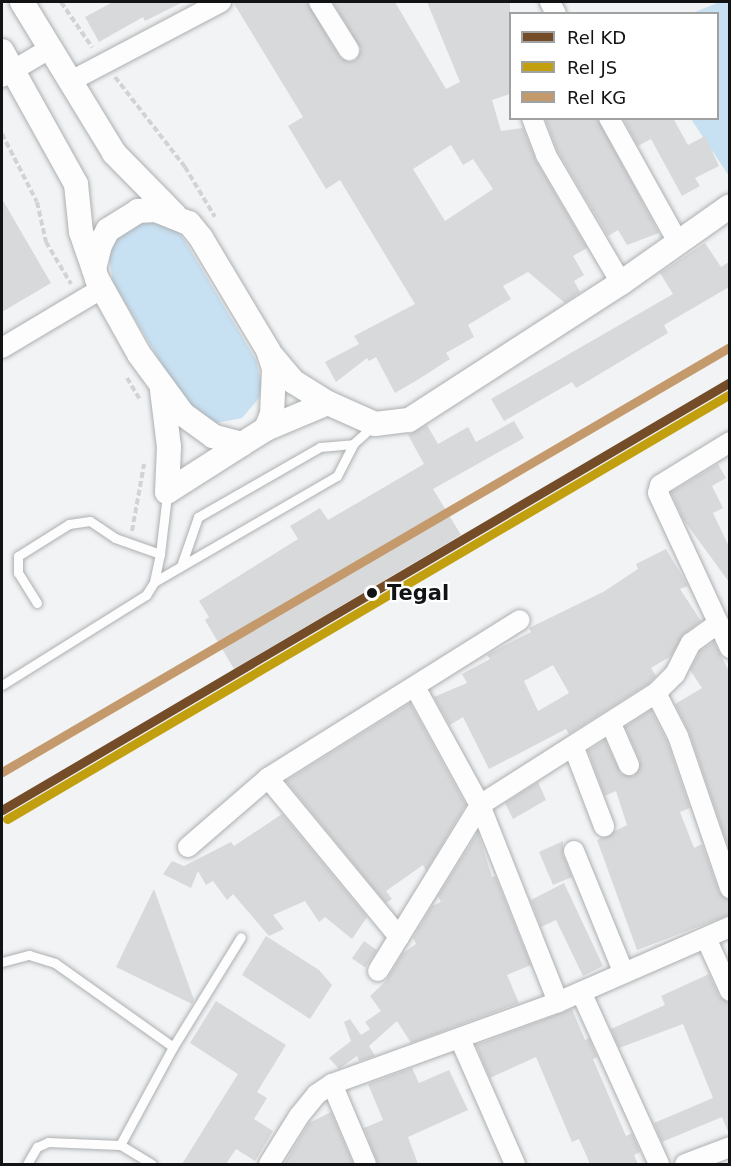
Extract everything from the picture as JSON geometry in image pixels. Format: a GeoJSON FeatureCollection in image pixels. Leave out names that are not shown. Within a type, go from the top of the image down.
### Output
{"type":"FeatureCollection","features":[{"type":"Feature","properties":{"kind":"street"},"geometry":{"type":"LineString","coordinates":[[22,2],[114,153],[201,238],[268,350],[294,382],[328,403],[375,424],[409,420],[621,283],[677,240],[729,206]]}},
{"type":"Feature","properties":{"kind":"street"},"geometry":{"type":"LineString","coordinates":[[69,82],[222,2]]}},
{"type":"Feature","properties":{"kind":"street"},"geometry":{"type":"LineString","coordinates":[[319,2],[349,50]]}},
{"type":"Feature","properties":{"kind":"street"},"geometry":{"type":"LineString","coordinates":[[49,49],[5,66],[76,184],[81,232],[92,286],[162,390],[200,428],[226,442],[242,444]]}},
{"type":"Feature","properties":{"kind":"street"},"geometry":{"type":"LineString","coordinates":[[533,120],[546,155],[621,283]]}},
{"type":"Feature","properties":{"kind":"street"},"geometry":{"type":"LineString","coordinates":[[610,120],[677,240]]}},
{"type":"Feature","properties":{"kind":"street"},"geometry":{"type":"LineString","coordinates":[[2,348],[92,286],[100,245],[122,218],[156,210],[174,214]]}},
{"type":"Feature","properties":{"kind":"street"},"geometry":{"type":"LineString","coordinates":[[266,429],[272,414],[275,385],[268,350]]}},
{"type":"Feature","properties":{"kind":"street"},"geometry":{"type":"LineString","coordinates":[[162,390],[169,447],[167,492]]}},
{"type":"Feature","properties":{"kind":"street"},"geometry":{"type":"LineString","coordinates":[[167,492],[266,429],[328,403]]}},
{"type":"Feature","properties":{"kind":"street"},"geometry":{"type":"LineString","coordinates":[[729,442],[660,485],[658,493],[729,648]]}},
{"type":"Feature","properties":{"kind":"street"},"geometry":{"type":"LineString","coordinates":[[188,847],[268,778],[520,620]]}},
{"type":"Feature","properties":{"kind":"street"},"geometry":{"type":"LineString","coordinates":[[378,971],[480,805],[574,748],[656,693],[675,674],[691,643],[719,623]]}},
{"type":"Feature","properties":{"kind":"street"},"geometry":{"type":"LineString","coordinates":[[415,687],[480,805],[558,1002]]}},
{"type":"Feature","properties":{"kind":"street"},"geometry":{"type":"LineString","coordinates":[[656,693],[678,736],[729,888]]}},
{"type":"Feature","properties":{"kind":"street"},"geometry":{"type":"LineString","coordinates":[[611,724],[629,765]]}},
{"type":"Feature","properties":{"kind":"street"},"geometry":{"type":"LineString","coordinates":[[574,748],[604,826]]}},
{"type":"Feature","properties":{"kind":"street"},"geometry":{"type":"LineString","coordinates":[[268,778],[399,937]]}},
{"type":"Feature","properties":{"kind":"street"},"geometry":{"type":"LineString","coordinates":[[574,851],[623,971]]}},
{"type":"Feature","properties":{"kind":"street"},"geometry":{"type":"LineString","coordinates":[[269,1164],[311,1101],[332,1083],[558,1002],[623,971],[729,927]]}},
{"type":"Feature","properties":{"kind":"street"},"geometry":{"type":"LineString","coordinates":[[706,938],[729,991]]}},
{"type":"Feature","properties":{"kind":"street"},"geometry":{"type":"LineString","coordinates":[[581,992],[659,1164]]}},
{"type":"Feature","properties":{"kind":"street"},"geometry":{"type":"LineString","coordinates":[[460,1039],[515,1164]]}},
{"type":"Feature","properties":{"kind":"street"},"geometry":{"type":"LineString","coordinates":[[332,1083],[366,1164]]}},
{"type":"Feature","properties":{"kind":"street"},"geometry":{"type":"LineString","coordinates":[[685,1164],[729,1147]]}},
{"type":"Feature","properties":{"kind":"lane"},"geometry":{"type":"LineString","coordinates":[[2,685],[133,604],[154,582],[337,476],[353,444],[375,424]]}},
{"type":"Feature","properties":{"kind":"lane"},"geometry":{"type":"LineString","coordinates":[[181,566],[198,517],[320,447],[353,444]]}},
{"type":"Feature","properties":{"kind":"lane"},"geometry":{"type":"LineString","coordinates":[[154,582],[160,554],[167,492]]}},
{"type":"Feature","properties":{"kind":"lane"},"geometry":{"type":"LineString","coordinates":[[37,603],[18,573],[18,556],[69,524],[90,521],[130,543],[160,554]]}},
{"type":"Feature","properties":{"kind":"lane"},"geometry":{"type":"LineString","coordinates":[[120,1145],[173,1047],[242,937]]}},
{"type":"Feature","properties":{"kind":"lane"},"geometry":{"type":"LineString","coordinates":[[2,962],[28,955],[55,963],[173,1047]]}},
{"type":"Feature","properties":{"kind":"lane"},"geometry":{"type":"LineString","coordinates":[[27,1164],[37,1147],[48,1142],[120,1145],[152,1164]]}},
{"type":"Feature","properties":{"kind":"path"},"geometry":{"type":"LineString","coordinates":[[61,2],[104,63],[185,167],[221,228]]}},
{"type":"Feature","properties":{"kind":"path"},"geometry":{"type":"LineString","coordinates":[[2,134],[37,202],[46,242],[92,286]]}},
{"type":"Feature","properties":{"kind":"path"},"geometry":{"type":"LineString","coordinates":[[125,375],[142,404]]}},
{"type":"Feature","properties":{"kind":"path"},"geometry":{"type":"LineString","coordinates":[[130,543],[146,456]]}},
{"type":"Feature","properties":{"kind":"shaded area"},"geometry":{"type":"Polygon","coordinates":[[[720,2],[729,2],[729,176],[692,120],[719,120],[719,12],[695,12],[720,2]]]}},
{"type":"Feature","properties":{"kind":"shaded area"},"geometry":{"type":"Polygon","coordinates":[[[154,221],[177,231],[185,241],[256,360],[262,385],[259,398],[242,418],[216,423],[203,419],[184,401],[113,282],[109,257],[112,245],[119,234],[141,222],[154,221]]]}},
{"type":"Feature","properties":{"kind":"building"},"geometry":{"type":"Polygon","coordinates":[[[113,2],[183,2],[145,21],[143,17],[99,42],[85,17],[113,2]]]}},
{"type":"Feature","properties":{"kind":"building"},"geometry":{"type":"Polygon","coordinates":[[[233,2],[307,2],[339,56],[349,62],[356,60],[361,49],[333,2],[395,2],[446,89],[460,82],[427,2],[510,2],[509,94],[492,100],[501,131],[523,128],[536,161],[587,248],[573,256],[584,275],[574,281],[580,292],[565,303],[528,272],[503,286],[511,299],[468,325],[474,337],[446,353],[450,359],[395,393],[376,357],[369,361],[367,358],[336,382],[325,362],[359,344],[354,336],[415,304],[340,180],[326,189],[288,126],[303,117],[233,2]],[[451,145],[413,169],[445,221],[493,189],[473,159],[463,165],[451,145]]]}},
{"type":"Feature","properties":{"kind":"building"},"geometry":{"type":"Polygon","coordinates":[[[546,120],[598,120],[659,233],[627,245],[618,230],[608,236],[557,150],[546,120]]]}},
{"type":"Feature","properties":{"kind":"building"},"geometry":{"type":"Polygon","coordinates":[[[624,120],[674,120],[688,145],[705,136],[719,166],[695,178],[700,186],[682,196],[651,139],[638,146],[624,120]]]}},
{"type":"Feature","properties":{"kind":"building"},"geometry":{"type":"Polygon","coordinates":[[[2,199],[51,283],[2,312],[2,199]]]}},
{"type":"Feature","properties":{"kind":"building"},"geometry":{"type":"Polygon","coordinates":[[[705,243],[721,267],[729,262],[729,287],[664,325],[668,333],[603,372],[576,388],[572,382],[504,421],[491,399],[673,294],[660,273],[705,243]]]}},
{"type":"Feature","properties":{"kind":"building"},"geometry":{"type":"Polygon","coordinates":[[[514,421],[524,438],[433,489],[461,535],[234,669],[205,620],[209,617],[199,601],[298,539],[290,526],[320,508],[328,520],[424,464],[408,435],[427,425],[438,444],[468,427],[476,442],[514,421]]]}},
{"type":"Feature","properties":{"kind":"building"},"geometry":{"type":"Polygon","coordinates":[[[718,464],[726,478],[712,486],[723,508],[713,513],[729,547],[729,582],[683,519],[671,492],[718,464]]]}},
{"type":"Feature","properties":{"kind":"building"},"geometry":{"type":"Polygon","coordinates":[[[666,549],[688,586],[680,589],[701,621],[684,634],[671,656],[651,668],[656,676],[648,684],[569,734],[566,729],[489,769],[463,717],[450,725],[434,697],[467,683],[462,674],[490,659],[487,655],[531,632],[529,628],[603,592],[638,569],[636,564],[666,549]],[[553,665],[524,681],[538,711],[569,693],[553,665]]]}},
{"type":"Feature","properties":{"kind":"building"},"geometry":{"type":"Polygon","coordinates":[[[714,642],[729,671],[729,849],[689,732],[675,704],[702,688],[690,670],[700,651],[714,642]]]}},
{"type":"Feature","properties":{"kind":"building"},"geometry":{"type":"Polygon","coordinates":[[[410,703],[466,805],[426,871],[423,865],[386,891],[392,899],[386,903],[286,781],[410,703]]]}},
{"type":"Feature","properties":{"kind":"building"},"geometry":{"type":"Polygon","coordinates":[[[651,710],[667,741],[690,808],[680,812],[694,848],[702,844],[719,892],[729,900],[729,915],[637,950],[597,840],[627,825],[616,791],[605,796],[588,751],[605,740],[621,774],[634,776],[640,761],[625,727],[651,710]]]}},
{"type":"Feature","properties":{"kind":"building"},"geometry":{"type":"Polygon","coordinates":[[[538,782],[546,800],[513,819],[505,803],[538,782]]]}},
{"type":"Feature","properties":{"kind":"building"},"geometry":{"type":"Polygon","coordinates":[[[282,814],[367,917],[352,939],[325,917],[319,922],[305,901],[273,915],[284,929],[269,936],[233,894],[227,900],[213,881],[206,885],[198,871],[191,888],[163,874],[172,861],[184,866],[231,842],[234,846],[282,814]]]}},
{"type":"Feature","properties":{"kind":"building"},"geometry":{"type":"Polygon","coordinates":[[[478,832],[492,877],[495,876],[531,965],[507,975],[519,1003],[411,1043],[397,1021],[369,1046],[375,1056],[359,1061],[357,1056],[339,1069],[329,1058],[351,1041],[344,1022],[350,1019],[361,1035],[370,1029],[365,1022],[381,1011],[370,996],[386,981],[403,953],[416,944],[413,938],[432,906],[441,902],[438,896],[478,832]]]}},
{"type":"Feature","properties":{"kind":"building"},"geometry":{"type":"Polygon","coordinates":[[[563,841],[563,855],[572,877],[553,885],[539,852],[563,841]]]}},
{"type":"Feature","properties":{"kind":"building"},"geometry":{"type":"Polygon","coordinates":[[[564,883],[603,966],[583,976],[556,920],[541,927],[531,900],[564,883]]]}},
{"type":"Feature","properties":{"kind":"building"},"geometry":{"type":"Polygon","coordinates":[[[154,889],[194,1000],[192,1004],[116,967],[154,889]]]}},
{"type":"Feature","properties":{"kind":"building"},"geometry":{"type":"Polygon","coordinates":[[[266,936],[319,970],[332,985],[310,1019],[242,975],[266,936]]]}},
{"type":"Feature","properties":{"kind":"building"},"geometry":{"type":"Polygon","coordinates":[[[364,941],[377,950],[365,967],[352,958],[364,941]]]}},
{"type":"Feature","properties":{"kind":"building"},"geometry":{"type":"Polygon","coordinates":[[[709,974],[719,996],[729,1003],[729,1134],[722,1117],[662,1142],[654,1123],[713,1098],[683,1024],[619,1048],[611,1029],[665,1005],[661,996],[709,974]]]}},
{"type":"Feature","properties":{"kind":"building"},"geometry":{"type":"Polygon","coordinates":[[[216,1001],[286,1045],[257,1092],[267,1098],[254,1119],[273,1131],[255,1161],[236,1149],[226,1164],[182,1164],[238,1074],[190,1043],[216,1001]]]}},
{"type":"Feature","properties":{"kind":"building"},"geometry":{"type":"Polygon","coordinates":[[[572,1009],[585,1040],[589,1038],[597,1057],[593,1059],[626,1136],[632,1133],[640,1152],[634,1155],[638,1164],[590,1164],[579,1139],[572,1142],[536,1057],[490,1078],[476,1045],[572,1009]]]}},
{"type":"Feature","properties":{"kind":"building"},"geometry":{"type":"Polygon","coordinates":[[[412,1068],[419,1083],[449,1070],[468,1110],[408,1137],[418,1164],[378,1164],[364,1128],[383,1120],[368,1084],[412,1068]]]}},
{"type":"Feature","properties":{"kind":"building"},"geometry":{"type":"Polygon","coordinates":[[[331,1112],[353,1164],[284,1164],[309,1123],[331,1112]]]}},
{"type":"Feature","properties":{"kind":"rail line","name":"KG"},"geometry":{"type":"LineString","coordinates":[[2,772],[730,347]]}},
{"type":"Feature","properties":{"kind":"rail line","name":"KD"},"geometry":{"type":"LineString","coordinates":[[2,810],[730,382]]}},
{"type":"Feature","properties":{"kind":"rail line","name":"JS"},"geometry":{"type":"LineString","coordinates":[[7,819],[730,394]]}},
{"type":"Feature","properties":{"kind":"place","name":"Tegal"},"geometry":{"type":"Point","coordinates":[372,593]}}]}
